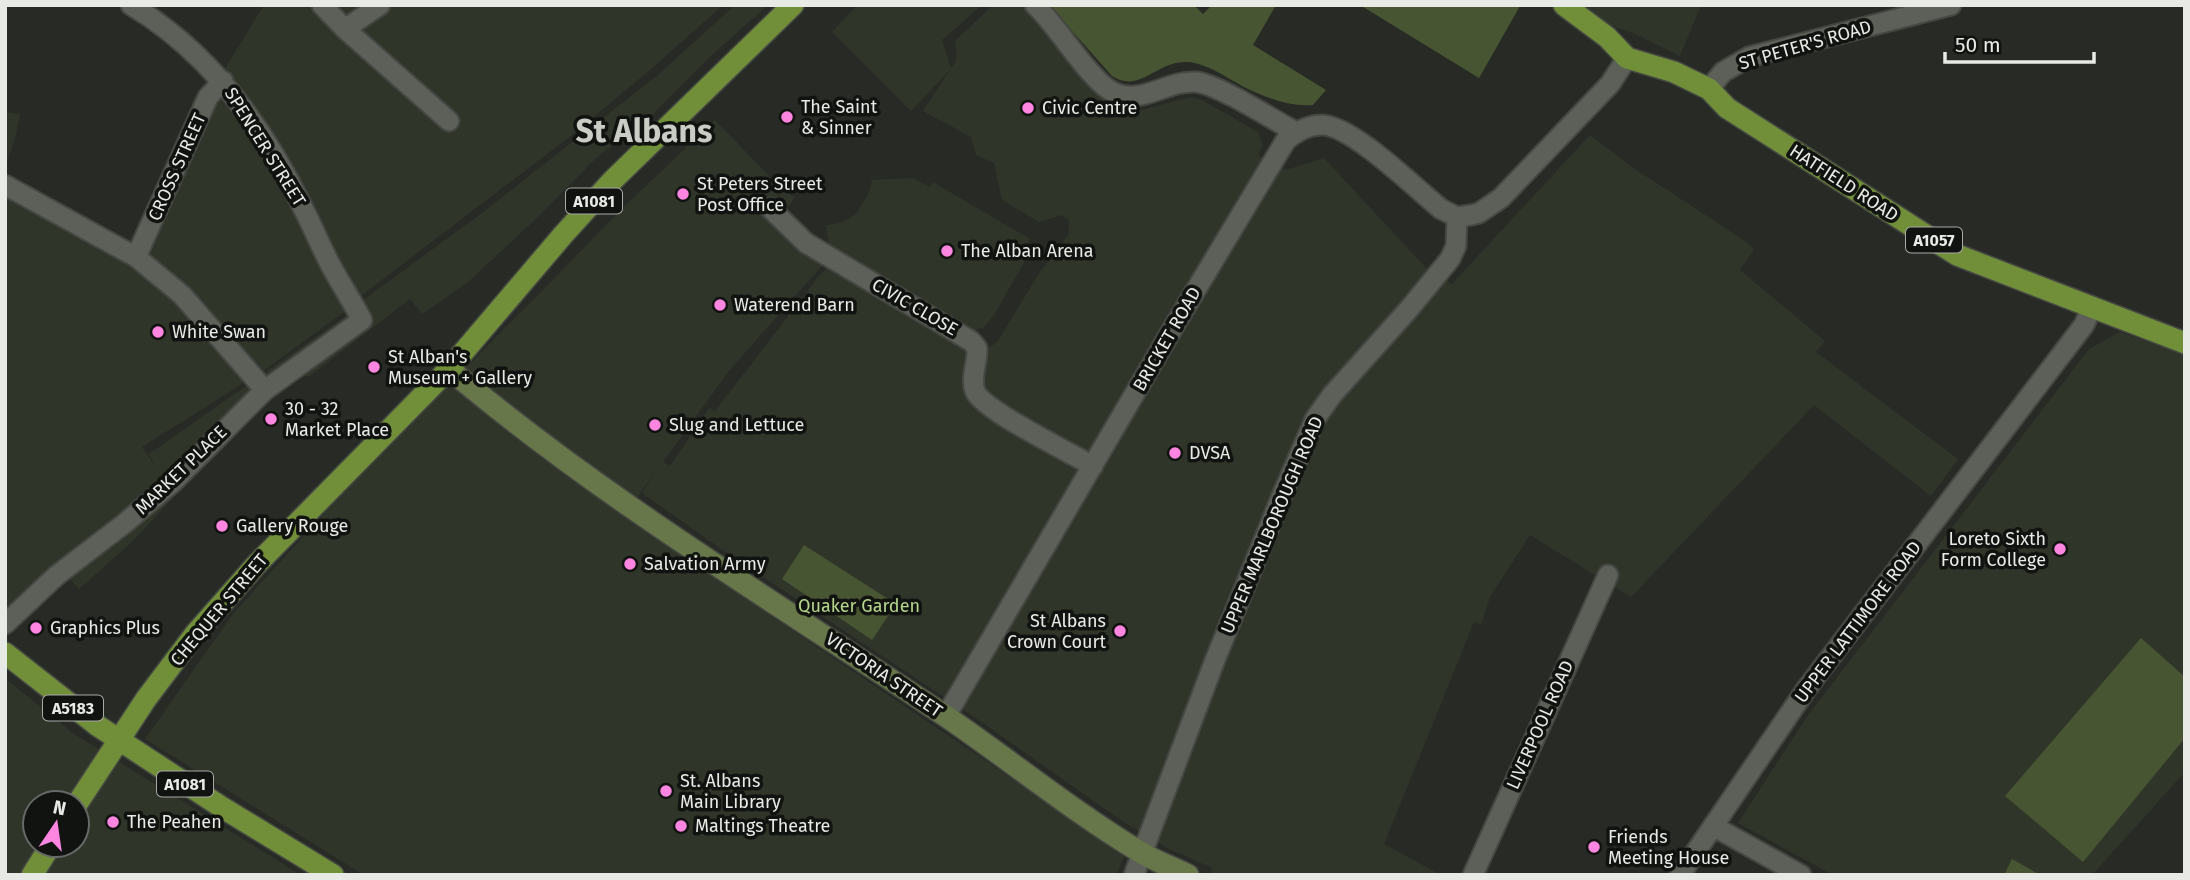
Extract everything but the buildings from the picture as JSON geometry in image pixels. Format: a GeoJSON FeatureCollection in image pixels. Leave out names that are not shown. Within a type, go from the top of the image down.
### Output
{"type":"FeatureCollection","features":[{"type":"Feature","properties":{"kind":"main road","name":"A1081"},"geometry":{"type":"LineString","coordinates":[[449,369],[612,181],[793,5]]}},
{"type":"Feature","properties":{"kind":"main road","name":"HATFIELD ROAD"},"geometry":{"type":"LineString","coordinates":[[1564,5],[1607,37],[1627,58],[1674,72],[1709,89],[1727,108],[1957,255],[2185,343]]}},
{"type":"Feature","properties":{"kind":"main road","name":"VICTORIA STREET"},"geometry":{"type":"LineString","coordinates":[[449,369],[500,411],[636,510],[946,716],[1142,853],[1188,875]]}},
{"type":"Feature","properties":{"kind":"main road","name":"CHEQUER STREET"},"geometry":{"type":"LineString","coordinates":[[118,740],[195,634],[241,581],[449,369]]}},
{"type":"Feature","properties":{"kind":"main road","name":"A5183"},"geometry":{"type":"LineString","coordinates":[[5,653],[69,705],[118,740],[87,789]]}},
{"type":"Feature","properties":{"kind":"main road","name":"A1081"},"geometry":{"type":"LineString","coordinates":[[118,740],[333,875]]}},
{"type":"Feature","properties":{"kind":"main road"},"geometry":{"type":"LineString","coordinates":[[32,875],[42,859]]}},
{"type":"Feature","properties":{"kind":"street","name":"SPENCER STREET"},"geometry":{"type":"LineString","coordinates":[[131,5],[185,45],[223,81],[280,166],[330,266],[362,320]]}},
{"type":"Feature","properties":{"kind":"street"},"geometry":{"type":"LineString","coordinates":[[322,5],[345,29],[449,121]]}},
{"type":"Feature","properties":{"kind":"street"},"geometry":{"type":"LineString","coordinates":[[345,29],[380,5]]}},
{"type":"Feature","properties":{"kind":"street"},"geometry":{"type":"LineString","coordinates":[[1034,5],[1048,17],[1096,78],[1111,92],[1137,97],[1183,83],[1209,85],[1296,132],[1320,125],[1343,130],[1441,209],[1457,217],[1479,213],[1501,198],[1610,84],[1627,58]]}},
{"type":"Feature","properties":{"kind":"street","name":"ST PETER'S ROAD"},"geometry":{"type":"LineString","coordinates":[[1709,89],[1723,72],[1749,57],[1894,12],[1951,5]]}},
{"type":"Feature","properties":{"kind":"street","name":"CROSS STREET"},"geometry":{"type":"LineString","coordinates":[[136,257],[208,97],[223,81]]}},
{"type":"Feature","properties":{"kind":"street","name":"BRICKET ROAD"},"geometry":{"type":"LineString","coordinates":[[946,716],[1280,148],[1296,132]]}},
{"type":"Feature","properties":{"kind":"street"},"geometry":{"type":"LineString","coordinates":[[5,185],[136,257],[182,295],[265,390]]}},
{"type":"Feature","properties":{"kind":"street","name":"CIVIC CLOSE"},"geometry":{"type":"LineString","coordinates":[[770,208],[806,243],[971,341],[977,348],[973,387],[978,397],[996,411],[1093,466]]}},
{"type":"Feature","properties":{"kind":"street","name":"UPPER MARLBOROUGH ROAD"},"geometry":{"type":"LineString","coordinates":[[1134,875],[1215,660],[1315,419],[1332,395],[1450,259],[1456,246],[1457,217]]}},
{"type":"Feature","properties":{"kind":"street","name":"UPPER LATTIMORE ROAD"},"geometry":{"type":"LineString","coordinates":[[1680,875],[1807,688],[2084,325],[2092,307]]}},
{"type":"Feature","properties":{"kind":"street","name":"MARKET PLACE"},"geometry":{"type":"LineString","coordinates":[[5,625],[56,576],[172,483],[265,390],[362,320]]}},
{"type":"Feature","properties":{"kind":"street","name":"LIVERPOOL ROAD"},"geometry":{"type":"LineString","coordinates":[[1473,875],[1608,575]]}},
{"type":"Feature","properties":{"kind":"street"},"geometry":{"type":"LineString","coordinates":[[1713,826],[1801,875]]}},
{"type":"Feature","properties":{"kind":"shaded area"},"geometry":{"type":"Polygon","coordinates":[[[264,5],[723,5],[572,135],[362,295],[348,309],[259,374],[243,380],[242,384],[142,447],[155,466],[149,454],[353,311],[355,306],[482,213],[659,74],[735,5],[768,5],[713,54],[650,117],[596,158],[467,283],[422,314],[410,299],[310,376],[304,376],[286,386],[208,460],[133,541],[79,589],[58,566],[5,608],[5,589],[8,589],[5,585],[5,189],[132,255],[218,80],[264,5]]]}},
{"type":"Feature","properties":{"kind":"shaded area"},"geometry":{"type":"Polygon","coordinates":[[[858,5],[982,5],[942,40],[951,68],[957,59],[955,41],[993,5],[1031,5],[1092,87],[1110,102],[1142,110],[1191,97],[1202,100],[1258,132],[1263,146],[1258,155],[1286,170],[1324,158],[1427,269],[1452,284],[1590,135],[1632,167],[1748,243],[1754,250],[1740,270],[1825,341],[1816,352],[1958,459],[1931,496],[1814,405],[1631,597],[1530,535],[1491,595],[1481,624],[1474,622],[1384,844],[1441,875],[1210,875],[1212,868],[1169,849],[1122,821],[980,721],[727,553],[642,493],[658,468],[624,517],[1124,857],[1116,875],[364,875],[145,739],[233,614],[339,497],[629,202],[715,120],[769,176],[795,198],[786,209],[811,237],[830,248],[826,226],[845,221],[856,214],[869,193],[872,180],[913,178],[930,187],[933,182],[1030,239],[1021,254],[1026,259],[994,315],[983,328],[965,332],[827,260],[729,371],[663,462],[670,466],[709,408],[715,411],[819,276],[831,265],[986,350],[998,341],[1038,275],[1069,234],[1069,220],[1062,215],[1039,222],[1002,200],[994,163],[976,155],[971,137],[923,111],[951,69],[911,111],[832,32],[858,5]]]}},
{"type":"Feature","properties":{"kind":"shaded area"},"geometry":{"type":"Polygon","coordinates":[[[1575,5],[1701,5],[1680,56],[1631,32],[1605,24],[1575,5]]]}},
{"type":"Feature","properties":{"kind":"shaded area"},"geometry":{"type":"Polygon","coordinates":[[[5,112],[20,114],[15,139],[5,166],[5,112]]]}},
{"type":"Feature","properties":{"kind":"shaded area","name":"Loreto Sixth Form College"},"geometry":{"type":"Polygon","coordinates":[[[2120,332],[2185,355],[2185,772],[2092,875],[1833,875],[1738,823],[1806,718],[2089,349],[2120,332]]]}},
{"type":"Feature","properties":{"kind":"shaded area"},"geometry":{"type":"Polygon","coordinates":[[[5,678],[74,734],[301,875],[5,875],[5,678]]]}},
{"type":"Feature","properties":{"kind":"green space"},"geometry":{"type":"Polygon","coordinates":[[[1049,5],[1194,5],[1203,14],[1212,5],[1276,5],[1253,45],[1326,90],[1313,105],[1287,103],[1246,88],[1210,68],[1187,62],[1166,66],[1140,79],[1122,81],[1112,76],[1049,5]]]}},
{"type":"Feature","properties":{"kind":"green space"},"geometry":{"type":"Polygon","coordinates":[[[1360,5],[1518,5],[1520,6],[1479,78],[1360,5]]]}},
{"type":"Feature","properties":{"kind":"green space","name":"Quaker Garden"},"geometry":{"type":"Polygon","coordinates":[[[804,545],[896,604],[872,640],[782,579],[804,545]]]}},
{"type":"Feature","properties":{"kind":"green space"},"geometry":{"type":"Polygon","coordinates":[[[2141,638],[2185,677],[2185,738],[2083,862],[2005,796],[2141,638]]]}},
{"type":"Feature","properties":{"kind":"green space"},"geometry":{"type":"Polygon","coordinates":[[[2012,859],[2040,875],[2004,875],[2012,859]]]}},
{"type":"Feature","properties":{"kind":"place","name":"Civic Centre"},"geometry":{"type":"Point","coordinates":[1028,108]}},
{"type":"Feature","properties":{"kind":"place","name":"The Saint & Sinner"},"geometry":{"type":"Point","coordinates":[787,117]}},
{"type":"Feature","properties":{"kind":"place","name":"St Peters Street Post Office"},"geometry":{"type":"Point","coordinates":[683,194]}},
{"type":"Feature","properties":{"kind":"place","name":"The Alban Arena"},"geometry":{"type":"Point","coordinates":[947,251]}},
{"type":"Feature","properties":{"kind":"place","name":"Waterend Barn"},"geometry":{"type":"Point","coordinates":[720,305]}},
{"type":"Feature","properties":{"kind":"place","name":"White Swan"},"geometry":{"type":"Point","coordinates":[158,332]}},
{"type":"Feature","properties":{"kind":"place","name":"St Alban's Museum + Gallery"},"geometry":{"type":"Point","coordinates":[374,367]}},
{"type":"Feature","properties":{"kind":"place","name":"30 - 32 Market Place"},"geometry":{"type":"Point","coordinates":[271,419]}},
{"type":"Feature","properties":{"kind":"place","name":"Slug and Lettuce"},"geometry":{"type":"Point","coordinates":[655,425]}},
{"type":"Feature","properties":{"kind":"place","name":"DVSA"},"geometry":{"type":"Point","coordinates":[1175,453]}},
{"type":"Feature","properties":{"kind":"place","name":"Gallery Rouge"},"geometry":{"type":"Point","coordinates":[222,526]}},
{"type":"Feature","properties":{"kind":"place","name":"Loreto Sixth Form College"},"geometry":{"type":"Point","coordinates":[2060,549]}},
{"type":"Feature","properties":{"kind":"place","name":"Salvation Army"},"geometry":{"type":"Point","coordinates":[630,564]}},
{"type":"Feature","properties":{"kind":"place","name":"Graphics Plus"},"geometry":{"type":"Point","coordinates":[36,628]}},
{"type":"Feature","properties":{"kind":"place","name":"St Albans Crown Court"},"geometry":{"type":"Point","coordinates":[1120,631]}},
{"type":"Feature","properties":{"kind":"place","name":"St. Albans Main Library"},"geometry":{"type":"Point","coordinates":[666,791]}},
{"type":"Feature","properties":{"kind":"place","name":"The Peahen"},"geometry":{"type":"Point","coordinates":[113,822]}},
{"type":"Feature","properties":{"kind":"place","name":"Maltings Theatre"},"geometry":{"type":"Point","coordinates":[681,826]}},
{"type":"Feature","properties":{"kind":"place","name":"Friends Meeting House"},"geometry":{"type":"Point","coordinates":[1594,847]}},
{"type":"Feature","properties":{"kind":"district","name":"St Albans"},"geometry":{"type":"Point","coordinates":[644,131]}}]}
